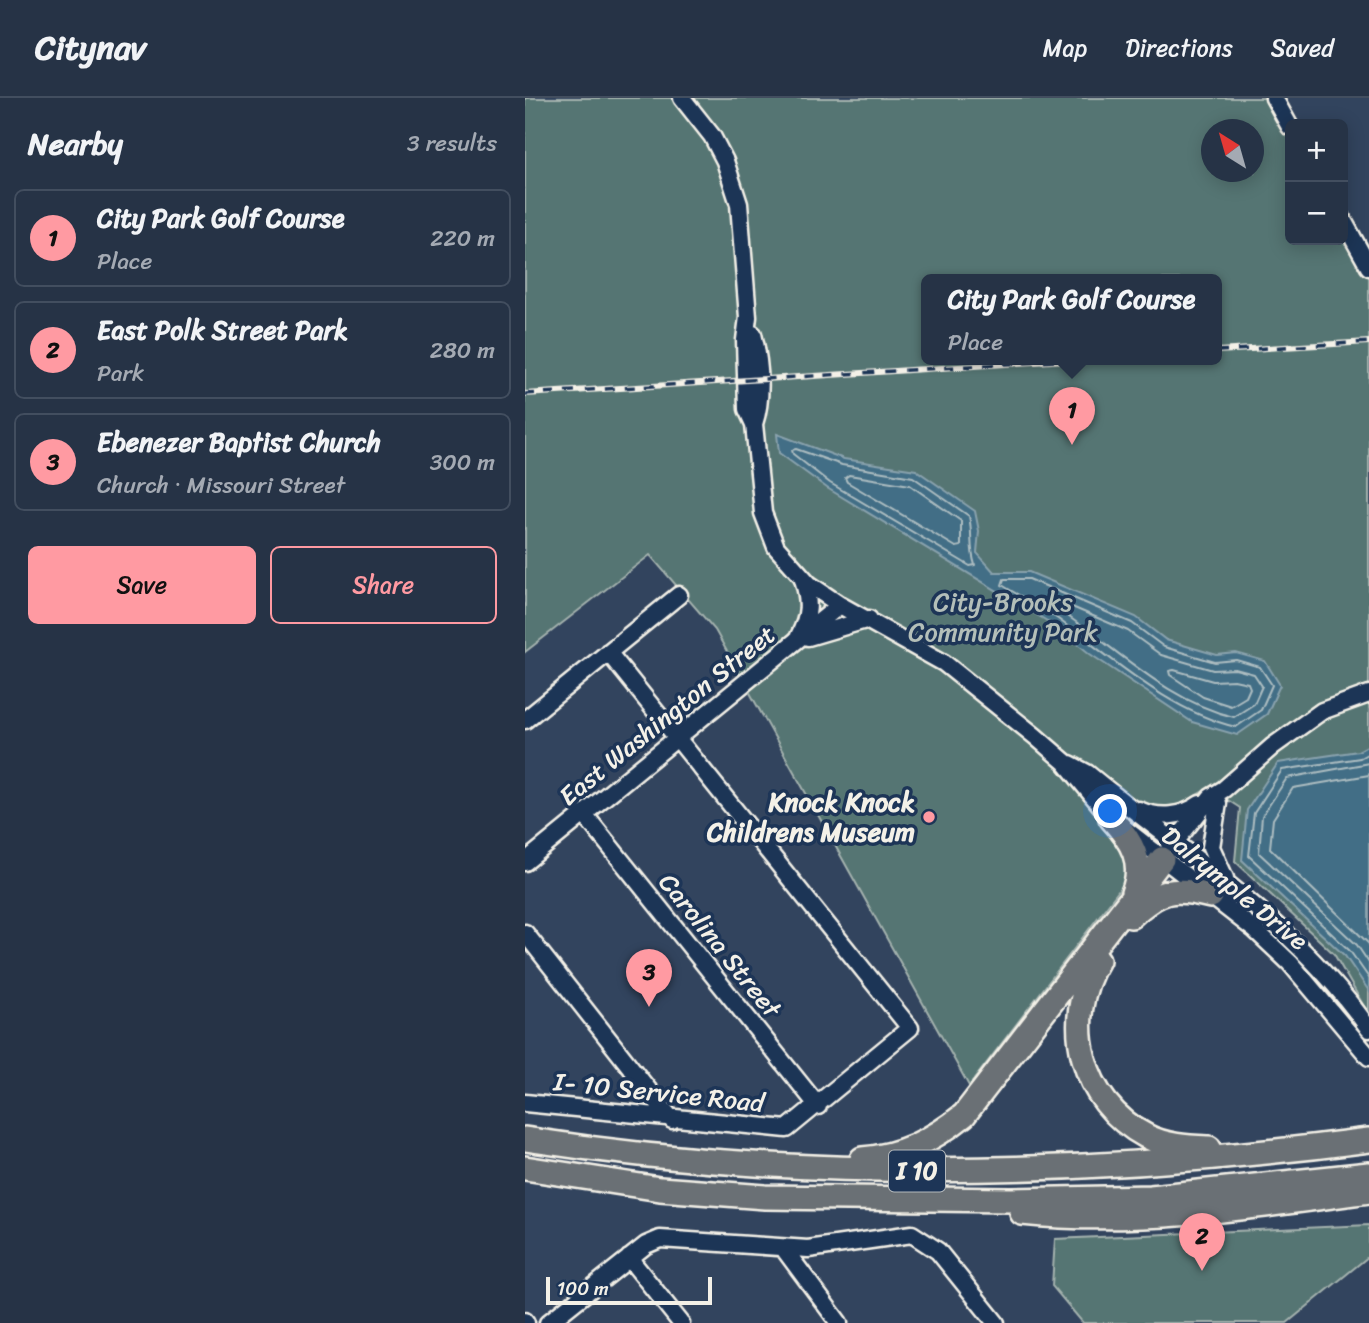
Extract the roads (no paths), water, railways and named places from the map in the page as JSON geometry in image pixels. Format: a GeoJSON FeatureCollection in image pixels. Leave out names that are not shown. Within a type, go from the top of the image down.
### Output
{"type":"FeatureCollection","features":[{"type":"Feature","properties":{"kind":"highway"},"geometry":{"type":"LineString","coordinates":[[1119,812],[1137,859],[1138,877],[1130,909],[1092,969],[1084,988],[1079,1018],[1082,1058],[1090,1078],[1106,1103],[1145,1135],[1175,1145],[1310,1148]]}},
{"type":"Feature","properties":{"kind":"highway"},"geometry":{"type":"LineString","coordinates":[[760,1165],[884,1156],[908,1150],[942,1132],[964,1115],[984,1092],[1172,854]]}},
{"type":"Feature","properties":{"kind":"highway"},"geometry":{"type":"LineString","coordinates":[[1130,909],[1165,892],[1219,889]]}},
{"type":"Feature","properties":{"kind":"highway","name":"I 10"},"geometry":{"type":"LineString","coordinates":[[525,1139],[760,1165],[983,1171],[1122,1167],[1369,1140]]}},
{"type":"Feature","properties":{"kind":"highway","name":"I 10"},"geometry":{"type":"LineString","coordinates":[[525,1168],[660,1189],[726,1195],[1090,1201],[1369,1174]]}},
{"type":"Feature","properties":{"kind":"highway"},"geometry":{"type":"LineString","coordinates":[[980,1200],[1009,1212],[1097,1218],[1243,1208],[1369,1191]]}},
{"type":"Feature","properties":{"kind":"street","name":"Dalrymple Drive"},"geometry":{"type":"LineString","coordinates":[[682,98],[712,136],[734,186],[744,233],[748,317],[745,380],[747,409],[754,424],[762,513],[776,548],[803,579],[840,605],[921,648],[974,684],[1119,812],[1219,889],[1290,963],[1369,1056]]}},
{"type":"Feature","properties":{"kind":"street"},"geometry":{"type":"LineString","coordinates":[[1274,98],[1286,119]]}},
{"type":"Feature","properties":{"kind":"street"},"geometry":{"type":"LineString","coordinates":[[1348,229],[1369,267]]}},
{"type":"Feature","properties":{"kind":"street"},"geometry":{"type":"LineString","coordinates":[[796,642],[809,613],[810,600],[803,579]]}},
{"type":"Feature","properties":{"kind":"street"},"geometry":{"type":"LineString","coordinates":[[525,720],[679,595]]}},
{"type":"Feature","properties":{"kind":"street","name":"East Washington Street"},"geometry":{"type":"LineString","coordinates":[[525,862],[840,605]]}},
{"type":"Feature","properties":{"kind":"street"},"geometry":{"type":"LineString","coordinates":[[796,642],[869,619]]}},
{"type":"Feature","properties":{"kind":"street"},"geometry":{"type":"LineString","coordinates":[[608,652],[910,1028],[818,1106]]}},
{"type":"Feature","properties":{"kind":"street"},"geometry":{"type":"LineString","coordinates":[[1272,923],[1253,917],[1172,854],[1218,796],[1309,719],[1341,702],[1369,694]]}},
{"type":"Feature","properties":{"kind":"street"},"geometry":{"type":"LineString","coordinates":[[1119,812],[1171,815],[1194,809],[1218,796]]}},
{"type":"Feature","properties":{"kind":"street"},"geometry":{"type":"LineString","coordinates":[[1218,796],[1211,847],[1219,889]]}},
{"type":"Feature","properties":{"kind":"street","name":"Carolina Street"},"geometry":{"type":"LineString","coordinates":[[584,814],[818,1106]]}},
{"type":"Feature","properties":{"kind":"street","name":"Dalrymple Drive"},"geometry":{"type":"LineString","coordinates":[[1219,889],[1259,908],[1325,975],[1369,1029]]}},
{"type":"Feature","properties":{"kind":"street"},"geometry":{"type":"LineString","coordinates":[[525,933],[672,1120]]}},
{"type":"Feature","properties":{"kind":"street","name":"I- 10 Service Road"},"geometry":{"type":"LineString","coordinates":[[525,1103],[672,1120],[787,1129],[818,1106]]}},
{"type":"Feature","properties":{"kind":"street"},"geometry":{"type":"LineString","coordinates":[[548,1323],[655,1240],[666,1238],[784,1249],[834,1247],[903,1233],[923,1239],[944,1258],[996,1323]]}},
{"type":"Feature","properties":{"kind":"street"},"geometry":{"type":"LineString","coordinates":[[784,1249],[839,1323]]}},
{"type":"Feature","properties":{"kind":"street"},"geometry":{"type":"LineString","coordinates":[[629,1258],[681,1323]]}},
{"type":"Feature","properties":{"kind":"water"},"geometry":{"type":"Polygon","coordinates":[[[777,434],[844,459],[916,470],[975,511],[979,531],[977,553],[994,572],[1029,572],[1136,617],[1166,640],[1217,655],[1236,653],[1265,661],[1280,685],[1267,714],[1237,735],[1192,722],[1090,654],[1057,627],[827,488],[779,453],[777,434]]]}},
{"type":"Feature","properties":{"kind":"water"},"geometry":{"type":"Polygon","coordinates":[[[1369,745],[1369,991],[1345,956],[1242,860],[1247,810],[1278,763],[1358,751],[1369,745]]]}},
{"type":"Feature","properties":{"kind":"railway"},"geometry":{"type":"LineString","coordinates":[[1222,351],[1369,342]]}},
{"type":"Feature","properties":{"kind":"railway"},"geometry":{"type":"LineString","coordinates":[[525,394],[988,365]]}},
{"type":"Feature","properties":{"kind":"place","name":"City Park Golf Course"},"geometry":{"type":"Point","coordinates":[1072,445]}},
{"type":"Feature","properties":{"kind":"place","name":"Knock Knock Childrens Museum"},"geometry":{"type":"Point","coordinates":[929,817]}},
{"type":"Feature","properties":{"kind":"place","name":"Ebenezer Baptist Church"},"geometry":{"type":"Point","coordinates":[649,1007]}},
{"type":"Feature","properties":{"kind":"place","name":"East Polk Street Park"},"geometry":{"type":"Point","coordinates":[1202,1271]}},
{"type":"Feature","properties":{"kind":"park label","name":"City-Brooks Community Park"},"geometry":{"type":"Point","coordinates":[1003,617]}}]}
